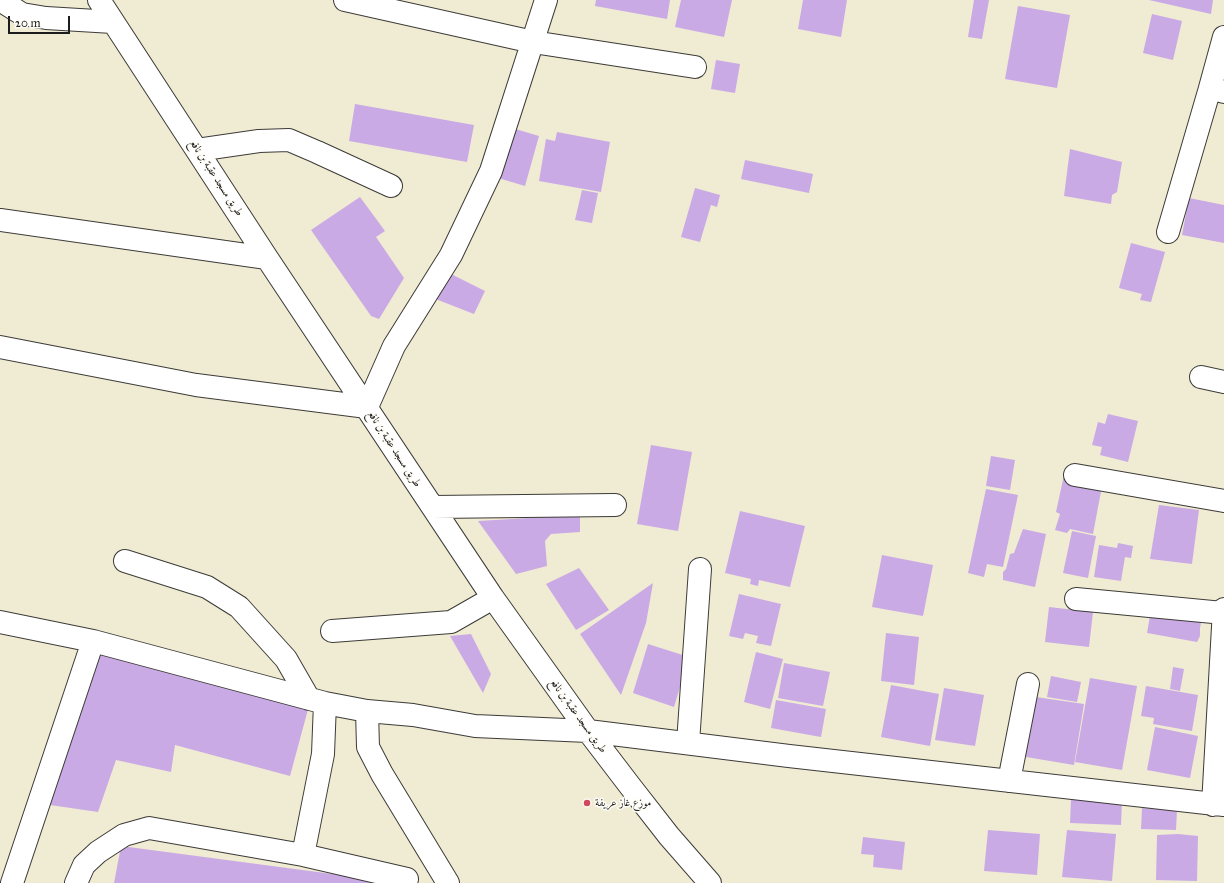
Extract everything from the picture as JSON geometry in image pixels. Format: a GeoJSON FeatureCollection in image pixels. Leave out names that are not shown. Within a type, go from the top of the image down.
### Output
{"type":"FeatureCollection","features":[{"type":"Feature","properties":{"kind":"street"},"geometry":{"type":"LineString","coordinates":[[0,0],[22,14],[46,18],[113,22]]}},
{"type":"Feature","properties":{"kind":"street","name":"طريق مسجد عقبة بن نافع"},"geometry":{"type":"LineString","coordinates":[[99,0],[267,258],[493,598],[588,731],[669,836],[710,883]]}},
{"type":"Feature","properties":{"kind":"street"},"geometry":{"type":"LineString","coordinates":[[345,0],[533,42],[695,67]]}},
{"type":"Feature","properties":{"kind":"street"},"geometry":{"type":"LineString","coordinates":[[0,347],[196,385],[366,407],[394,346],[451,255],[491,171],[546,0]]}},
{"type":"Feature","properties":{"kind":"street"},"geometry":{"type":"LineString","coordinates":[[1168,232],[1217,90],[1224,37]]}},
{"type":"Feature","properties":{"kind":"street"},"geometry":{"type":"LineString","coordinates":[[197,150],[259,141],[289,140],[391,186]]}},
{"type":"Feature","properties":{"kind":"street"},"geometry":{"type":"LineString","coordinates":[[0,220],[267,258]]}},
{"type":"Feature","properties":{"kind":"street"},"geometry":{"type":"LineString","coordinates":[[1201,377],[1224,382]]}},
{"type":"Feature","properties":{"kind":"street"},"geometry":{"type":"LineString","coordinates":[[1075,475],[1224,501]]}},
{"type":"Feature","properties":{"kind":"street"},"geometry":{"type":"LineString","coordinates":[[433,507],[615,505]]}},
{"type":"Feature","properties":{"kind":"street"},"geometry":{"type":"LineString","coordinates":[[125,561],[207,587],[239,607],[286,659],[317,701],[323,754],[303,854]]}},
{"type":"Feature","properties":{"kind":"street"},"geometry":{"type":"LineString","coordinates":[[688,743],[700,569]]}},
{"type":"Feature","properties":{"kind":"street"},"geometry":{"type":"LineString","coordinates":[[332,631],[451,622],[493,598]]}},
{"type":"Feature","properties":{"kind":"street"},"geometry":{"type":"LineString","coordinates":[[1076,599],[1224,613]]}},
{"type":"Feature","properties":{"kind":"street"},"geometry":{"type":"LineString","coordinates":[[0,622],[93,642],[317,701],[367,711],[413,715],[475,726],[588,731],[1218,805],[1224,609]]}},
{"type":"Feature","properties":{"kind":"street"},"geometry":{"type":"LineString","coordinates":[[12,883],[93,642]]}},
{"type":"Feature","properties":{"kind":"street"},"geometry":{"type":"LineString","coordinates":[[1009,781],[1028,684]]}},
{"type":"Feature","properties":{"kind":"street"},"geometry":{"type":"LineString","coordinates":[[367,711],[368,747],[382,774],[448,883]]}},
{"type":"Feature","properties":{"kind":"street"},"geometry":{"type":"LineString","coordinates":[[76,883],[84,865],[98,852],[124,835],[149,828],[303,854],[407,879]]}},
{"type":"Feature","properties":{"kind":"building"},"geometry":{"type":"Polygon","coordinates":[[[596,0],[670,0],[667,19],[595,6],[596,0]]]}},
{"type":"Feature","properties":{"kind":"building"},"geometry":{"type":"Polygon","coordinates":[[[681,0],[732,0],[724,37],[675,27],[681,0]]]}},
{"type":"Feature","properties":{"kind":"building"},"geometry":{"type":"Polygon","coordinates":[[[803,0],[847,0],[841,37],[798,29],[803,0]]]}},
{"type":"Feature","properties":{"kind":"building"},"geometry":{"type":"Polygon","coordinates":[[[974,0],[989,0],[982,39],[968,37],[974,0]]]}},
{"type":"Feature","properties":{"kind":"building"},"geometry":{"type":"Polygon","coordinates":[[[1149,0],[1213,0],[1211,14],[1149,0]]]}},
{"type":"Feature","properties":{"kind":"building"},"geometry":{"type":"Polygon","coordinates":[[[1018,6],[1070,15],[1057,88],[1005,79],[1018,6]]]}},
{"type":"Feature","properties":{"kind":"building"},"geometry":{"type":"Polygon","coordinates":[[[1152,14],[1182,21],[1173,60],[1143,53],[1152,14]]]}},
{"type":"Feature","properties":{"kind":"building"},"geometry":{"type":"Polygon","coordinates":[[[716,60],[740,64],[735,93],[711,89],[716,60]]]}},
{"type":"Feature","properties":{"kind":"building"},"geometry":{"type":"Polygon","coordinates":[[[355,104],[474,125],[467,162],[349,141],[355,104]]]}},
{"type":"Feature","properties":{"kind":"building"},"geometry":{"type":"Polygon","coordinates":[[[512,128],[539,136],[525,186],[498,178],[512,128]]]}},
{"type":"Feature","properties":{"kind":"building"},"geometry":{"type":"Polygon","coordinates":[[[557,132],[610,142],[601,192],[539,181],[546,139],[555,141],[557,132]]]}},
{"type":"Feature","properties":{"kind":"building"},"geometry":{"type":"Polygon","coordinates":[[[1070,149],[1122,162],[1117,192],[1112,195],[1111,204],[1064,196],[1070,149]]]}},
{"type":"Feature","properties":{"kind":"building"},"geometry":{"type":"Polygon","coordinates":[[[745,160],[813,174],[809,193],[741,179],[745,160]]]}},
{"type":"Feature","properties":{"kind":"building"},"geometry":{"type":"Polygon","coordinates":[[[695,188],[720,195],[717,207],[711,205],[700,242],[681,237],[695,188]]]}},
{"type":"Feature","properties":{"kind":"building"},"geometry":{"type":"Polygon","coordinates":[[[582,190],[598,193],[592,223],[575,220],[582,190]]]}},
{"type":"Feature","properties":{"kind":"building"},"geometry":{"type":"Polygon","coordinates":[[[360,197],[385,231],[376,237],[404,278],[379,319],[371,316],[311,230],[360,197]]]}},
{"type":"Feature","properties":{"kind":"building"},"geometry":{"type":"Polygon","coordinates":[[[1189,198],[1224,205],[1224,243],[1182,235],[1189,198]]]}},
{"type":"Feature","properties":{"kind":"building"},"geometry":{"type":"Polygon","coordinates":[[[1131,243],[1165,252],[1151,302],[1140,300],[1142,294],[1119,288],[1131,243]]]}},
{"type":"Feature","properties":{"kind":"building"},"geometry":{"type":"Polygon","coordinates":[[[451,274],[485,291],[474,314],[433,298],[451,274]]]}},
{"type":"Feature","properties":{"kind":"building"},"geometry":{"type":"Polygon","coordinates":[[[1108,414],[1138,421],[1128,462],[1100,455],[1102,447],[1092,445],[1098,422],[1105,424],[1108,414]]]}},
{"type":"Feature","properties":{"kind":"building"},"geometry":{"type":"Polygon","coordinates":[[[651,445],[692,452],[678,531],[637,524],[651,445]]]}},
{"type":"Feature","properties":{"kind":"building"},"geometry":{"type":"Polygon","coordinates":[[[991,456],[1015,460],[1010,490],[986,486],[991,456]]]}},
{"type":"Feature","properties":{"kind":"building"},"geometry":{"type":"Polygon","coordinates":[[[1064,475],[1102,486],[1093,534],[1070,529],[1067,533],[1055,530],[1060,514],[1056,512],[1064,475]]]}},
{"type":"Feature","properties":{"kind":"building"},"geometry":{"type":"Polygon","coordinates":[[[986,489],[1018,495],[1003,567],[987,564],[984,577],[968,573],[986,489]]]}},
{"type":"Feature","properties":{"kind":"building"},"geometry":{"type":"Polygon","coordinates":[[[1159,505],[1199,510],[1192,564],[1150,559],[1159,505]]]}},
{"type":"Feature","properties":{"kind":"building"},"geometry":{"type":"Polygon","coordinates":[[[740,511],[805,526],[790,587],[759,580],[758,586],[750,584],[751,579],[725,573],[740,511]]]}},
{"type":"Feature","properties":{"kind":"building"},"geometry":{"type":"Polygon","coordinates":[[[580,515],[580,532],[551,534],[545,541],[547,566],[516,574],[478,521],[580,515]]]}},
{"type":"Feature","properties":{"kind":"building"},"geometry":{"type":"Polygon","coordinates":[[[1023,529],[1046,534],[1035,587],[1003,580],[1003,572],[1006,569],[1010,554],[1014,553],[1023,529]]]}},
{"type":"Feature","properties":{"kind":"building"},"geometry":{"type":"Polygon","coordinates":[[[1072,531],[1096,536],[1088,578],[1063,573],[1072,531]]]}},
{"type":"Feature","properties":{"kind":"building"},"geometry":{"type":"Polygon","coordinates":[[[1118,543],[1133,546],[1131,558],[1125,557],[1121,581],[1094,577],[1099,545],[1117,548],[1118,543]]]}},
{"type":"Feature","properties":{"kind":"building"},"geometry":{"type":"Polygon","coordinates":[[[882,555],[933,565],[923,616],[872,607],[882,555]]]}},
{"type":"Feature","properties":{"kind":"building"},"geometry":{"type":"Polygon","coordinates":[[[579,568],[609,610],[576,630],[546,584],[579,568]]]}},
{"type":"Feature","properties":{"kind":"building"},"geometry":{"type":"Polygon","coordinates":[[[653,583],[646,623],[621,695],[580,634],[653,583]]]}},
{"type":"Feature","properties":{"kind":"building"},"geometry":{"type":"Polygon","coordinates":[[[739,594],[781,604],[771,646],[756,643],[758,636],[745,633],[743,639],[729,636],[739,594]]]}},
{"type":"Feature","properties":{"kind":"building"},"geometry":{"type":"Polygon","coordinates":[[[1049,607],[1093,612],[1089,647],[1045,642],[1049,607]]]}},
{"type":"Feature","properties":{"kind":"building"},"geometry":{"type":"Polygon","coordinates":[[[1151,610],[1202,618],[1200,636],[1197,642],[1147,633],[1151,610]]]}},
{"type":"Feature","properties":{"kind":"building"},"geometry":{"type":"Polygon","coordinates":[[[886,633],[919,637],[914,685],[881,681],[886,633]]]}},
{"type":"Feature","properties":{"kind":"building"},"geometry":{"type":"Polygon","coordinates":[[[471,634],[491,674],[483,693],[450,636],[471,634]]]}},
{"type":"Feature","properties":{"kind":"building"},"geometry":{"type":"Polygon","coordinates":[[[100,644],[310,702],[290,776],[175,745],[171,772],[116,760],[98,812],[50,805],[79,718],[100,644]]]}},
{"type":"Feature","properties":{"kind":"building"},"geometry":{"type":"Polygon","coordinates":[[[648,644],[689,657],[674,707],[633,693],[648,644]]]}},
{"type":"Feature","properties":{"kind":"building"},"geometry":{"type":"Polygon","coordinates":[[[756,652],[783,659],[770,709],[744,702],[756,652]]]}},
{"type":"Feature","properties":{"kind":"building"},"geometry":{"type":"Polygon","coordinates":[[[784,663],[830,672],[823,706],[778,698],[784,663]]]}},
{"type":"Feature","properties":{"kind":"building"},"geometry":{"type":"Polygon","coordinates":[[[1173,667],[1184,669],[1180,691],[1170,689],[1173,667]]]}},
{"type":"Feature","properties":{"kind":"building"},"geometry":{"type":"Polygon","coordinates":[[[1051,676],[1081,682],[1077,702],[1047,697],[1051,676]]]}},
{"type":"Feature","properties":{"kind":"building"},"geometry":{"type":"Polygon","coordinates":[[[1090,678],[1137,686],[1122,770],[1075,762],[1090,678]]]}},
{"type":"Feature","properties":{"kind":"building"},"geometry":{"type":"Polygon","coordinates":[[[891,685],[939,694],[930,746],[881,737],[891,685]]]}},
{"type":"Feature","properties":{"kind":"building"},"geometry":{"type":"Polygon","coordinates":[[[1146,686],[1198,695],[1192,731],[1153,724],[1154,718],[1141,716],[1146,686]]]}},
{"type":"Feature","properties":{"kind":"building"},"geometry":{"type":"Polygon","coordinates":[[[944,688],[984,695],[975,746],[935,740],[944,688]]]}},
{"type":"Feature","properties":{"kind":"building"},"geometry":{"type":"Polygon","coordinates":[[[1029,696],[1084,704],[1074,765],[1020,756],[1029,696]]]}},
{"type":"Feature","properties":{"kind":"building"},"geometry":{"type":"Polygon","coordinates":[[[776,700],[826,709],[821,737],[771,728],[776,700]]]}},
{"type":"Feature","properties":{"kind":"building"},"geometry":{"type":"Polygon","coordinates":[[[1155,727],[1198,736],[1190,778],[1147,770],[1155,727]]]}},
{"type":"Feature","properties":{"kind":"building"},"geometry":{"type":"Polygon","coordinates":[[[1071,799],[1122,801],[1121,825],[1070,823],[1071,799]]]}},
{"type":"Feature","properties":{"kind":"building"},"geometry":{"type":"Polygon","coordinates":[[[1142,808],[1177,810],[1176,830],[1141,829],[1142,808]]]}},
{"type":"Feature","properties":{"kind":"building"},"geometry":{"type":"Polygon","coordinates":[[[988,830],[1040,834],[1037,875],[984,871],[988,830]]]}},
{"type":"Feature","properties":{"kind":"building"},"geometry":{"type":"Polygon","coordinates":[[[1067,830],[1116,834],[1112,881],[1062,877],[1067,830]]]}},
{"type":"Feature","properties":{"kind":"building"},"geometry":{"type":"Polygon","coordinates":[[[1178,834],[1198,836],[1197,881],[1156,880],[1157,835],[1178,834]]]}},
{"type":"Feature","properties":{"kind":"building"},"geometry":{"type":"Polygon","coordinates":[[[863,837],[905,842],[902,870],[873,867],[874,855],[861,854],[863,837]]]}},
{"type":"Feature","properties":{"kind":"building"},"geometry":{"type":"Polygon","coordinates":[[[121,846],[393,882],[393,883],[114,883],[121,846]]]}},
{"type":"Feature","properties":{"kind":"place","name":"موزع غاز عريفة"},"geometry":{"type":"Point","coordinates":[587,803]}}]}
